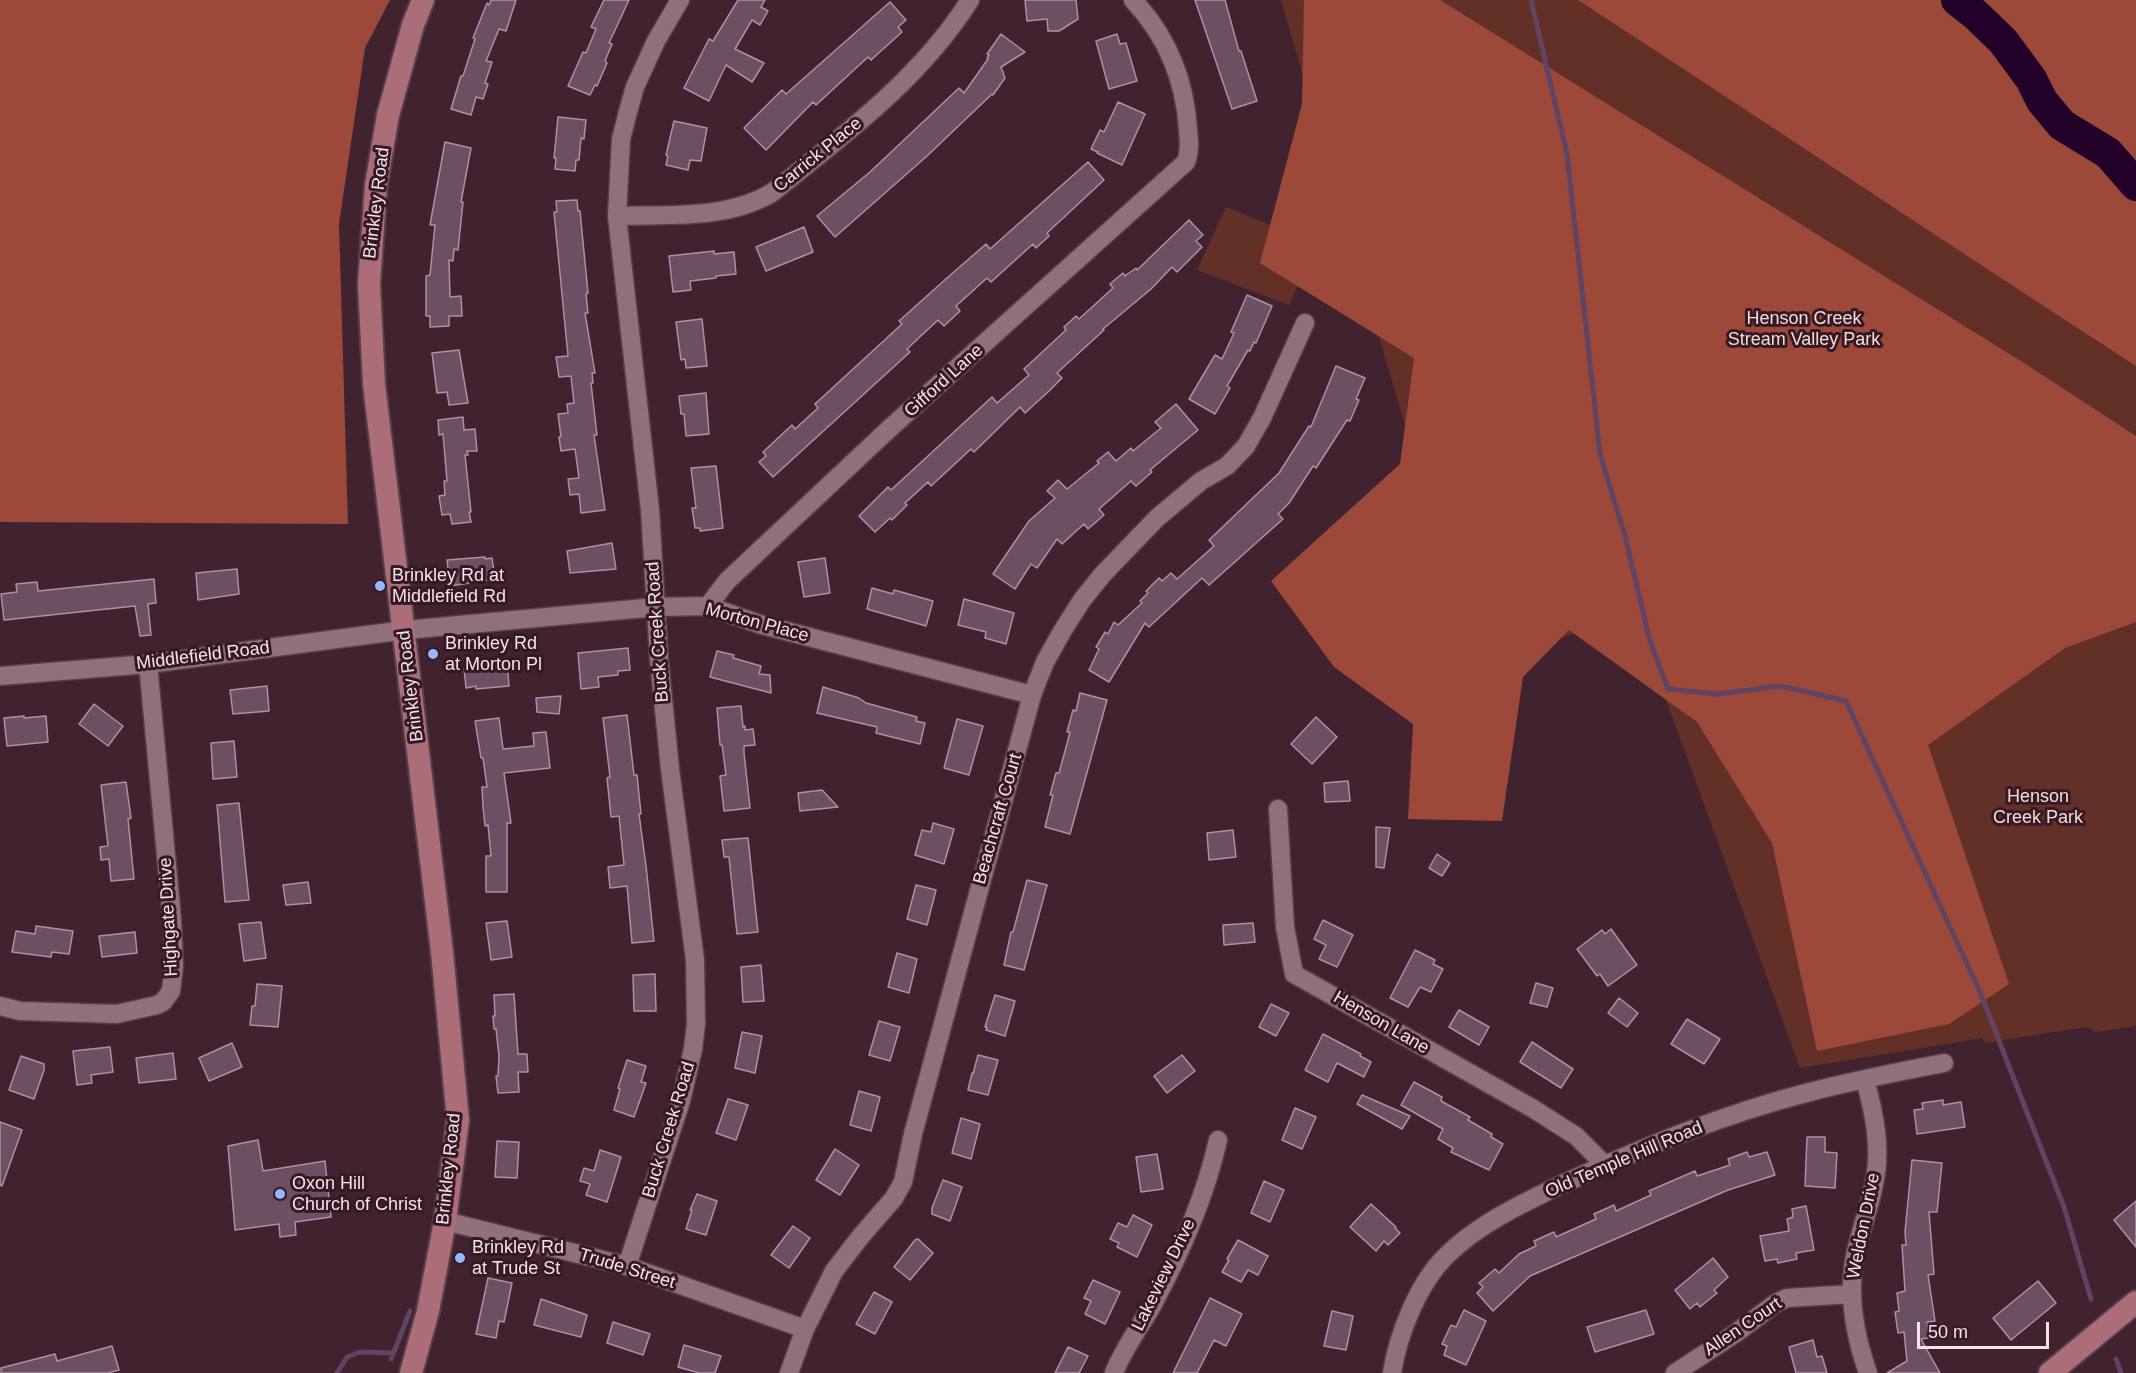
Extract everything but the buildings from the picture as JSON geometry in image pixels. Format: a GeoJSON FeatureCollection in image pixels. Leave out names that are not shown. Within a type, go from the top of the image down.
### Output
{"type":"FeatureCollection","features":[{"type":"Feature","properties":{"kind":"main road","name":"Brinkley Road"},"geometry":{"type":"LineString","coordinates":[[411,1373],[428,1311],[445,1221],[458,1120],[443,963],[405,630],[374,384],[369,284],[376,185],[388,115],[413,25],[423,0]]}},
{"type":"Feature","properties":{"kind":"main road"},"geometry":{"type":"LineString","coordinates":[[2050,1373],[2136,1302]]}},
{"type":"Feature","properties":{"kind":"street","name":"Buck Creek Road"},"geometry":{"type":"LineString","coordinates":[[627,1266],[681,1101],[691,1060],[696,1024],[695,960],[670,769],[650,510],[617,216],[621,139],[635,87],[656,41],[680,0]]}},
{"type":"Feature","properties":{"kind":"street","name":"Carrick Place"},"geometry":{"type":"LineString","coordinates":[[617,216],[726,210],[746,206],[773,192],[861,120],[925,60],[941,42],[970,0]]}},
{"type":"Feature","properties":{"kind":"street","name":"Gifford Lane"},"geometry":{"type":"LineString","coordinates":[[708,606],[727,581],[881,437],[1186,162],[1189,155],[1188,121],[1175,63],[1159,33],[1133,0]]}},
{"type":"Feature","properties":{"kind":"street","name":"Beachcraft Court"},"geometry":{"type":"LineString","coordinates":[[789,1373],[805,1329],[841,1260],[894,1198],[903,1182],[913,1134],[1032,695],[1045,662],[1082,600],[1103,573],[1157,518],[1201,481],[1227,466],[1246,446],[1262,418],[1305,323]]}},
{"type":"Feature","properties":{"kind":"street","name":"Morton Place"},"geometry":{"type":"LineString","coordinates":[[405,630],[656,607],[708,606],[759,624],[1032,695]]}},
{"type":"Feature","properties":{"kind":"street","name":"Middlefield Road"},"geometry":{"type":"LineString","coordinates":[[0,676],[148,664],[405,630]]}},
{"type":"Feature","properties":{"kind":"street","name":"Highgate Drive"},"geometry":{"type":"LineString","coordinates":[[0,1006],[20,1011],[117,1014],[158,1005],[171,991],[174,966],[172,919],[148,664]]}},
{"type":"Feature","properties":{"kind":"street","name":"Henson Lane"},"geometry":{"type":"LineString","coordinates":[[1278,809],[1285,927],[1294,974],[1533,1108],[1576,1136],[1605,1165]]}},
{"type":"Feature","properties":{"kind":"street","name":"Old Temple Hill Road"},"geometry":{"type":"LineString","coordinates":[[1392,1373],[1409,1314],[1443,1258],[1477,1231],[1531,1199],[1605,1165],[1724,1118],[1804,1093],[1944,1063]]}},
{"type":"Feature","properties":{"kind":"street","name":"Weldon Drive"},"geometry":{"type":"LineString","coordinates":[[1865,1079],[1877,1131],[1877,1154],[1875,1182],[1856,1250],[1852,1294],[1856,1333],[1868,1373]]}},
{"type":"Feature","properties":{"kind":"street","name":"Lakeview Drive"},"geometry":{"type":"LineString","coordinates":[[1114,1373],[1173,1266],[1199,1203],[1218,1140]]}},
{"type":"Feature","properties":{"kind":"street","name":"Trude Street"},"geometry":{"type":"LineString","coordinates":[[445,1221],[627,1266],[805,1329]]}},
{"type":"Feature","properties":{"kind":"street","name":"Allen Court"},"geometry":{"type":"LineString","coordinates":[[1676,1373],[1776,1303],[1787,1298],[1852,1294]]}},
{"type":"Feature","properties":{"kind":"green space"},"geometry":{"type":"Polygon","coordinates":[[[0,0],[390,0],[365,48],[339,224],[348,524],[0,522],[0,0]]]}},
{"type":"Feature","properties":{"kind":"green space","name":"Henson Creek Stream Valley Park"},"geometry":{"type":"Polygon","coordinates":[[[1281,0],[2136,0],[2136,1026],[2096,1032],[2087,1027],[1985,1043],[1982,1038],[1800,1068],[1634,612],[1476,669],[1281,0]]]}},
{"type":"Feature","properties":{"kind":"green space","name":"Henson Creek Stream Valley Park"},"geometry":{"type":"Polygon","coordinates":[[[1304,0],[1440,0],[2024,363],[2136,436],[2136,622],[2065,648],[1928,745],[2009,984],[1949,1024],[1817,1051],[1772,843],[1697,722],[1569,630],[1523,677],[1502,821],[1408,819],[1413,724],[1334,667],[1271,581],[1400,464],[1414,358],[1260,263],[1302,104],[1304,0]]]}},
{"type":"Feature","properties":{"kind":"green space"},"geometry":{"type":"Polygon","coordinates":[[[1578,0],[2136,0],[2136,366],[1996,275],[1578,0]]]}},
{"type":"Feature","properties":{"kind":"green space"},"geometry":{"type":"Polygon","coordinates":[[[1226,207],[1303,238],[1310,260],[1289,305],[1197,270],[1226,207]]]}},
{"type":"Feature","properties":{"kind":"waterway"},"geometry":{"type":"LineString","coordinates":[[1531,0],[1567,154],[1600,454],[1625,536],[1650,641],[1668,689],[1717,694],[1781,686],[1846,701],[1980,992],[2064,1207],[2091,1299]]}},
{"type":"Feature","properties":{"kind":"waterway"},"geometry":{"type":"LineString","coordinates":[[1957,0],[2003,41],[2031,79],[2042,101],[2062,125],[2108,153],[2136,185]]}},
{"type":"Feature","properties":{"kind":"waterway"},"geometry":{"type":"LineString","coordinates":[[391,1359],[410,1311]]}},
{"type":"Feature","properties":{"kind":"waterway"},"geometry":{"type":"LineString","coordinates":[[337,1373],[347,1357],[360,1352],[393,1353]]}},
{"type":"Feature","properties":{"kind":"waterway"},"geometry":{"type":"LineString","coordinates":[[2116,1359],[2121,1373]]}},
{"type":"Feature","properties":{"kind":"place","name":"Brinkley Rd at Middlefield Rd"},"geometry":{"type":"Point","coordinates":[380,586]}},
{"type":"Feature","properties":{"kind":"place","name":"Brinkley Rd at Morton Pl"},"geometry":{"type":"Point","coordinates":[433,654]}},
{"type":"Feature","properties":{"kind":"place","name":"Oxon Hill Church of Christ"},"geometry":{"type":"Point","coordinates":[280,1194]}},
{"type":"Feature","properties":{"kind":"place","name":"Brinkley Rd at Trude St"},"geometry":{"type":"Point","coordinates":[460,1258]}},
{"type":"Feature","properties":{"kind":"park label","name":"Henson Creek Park"},"geometry":{"type":"Point","coordinates":[2038,807]}}]}
